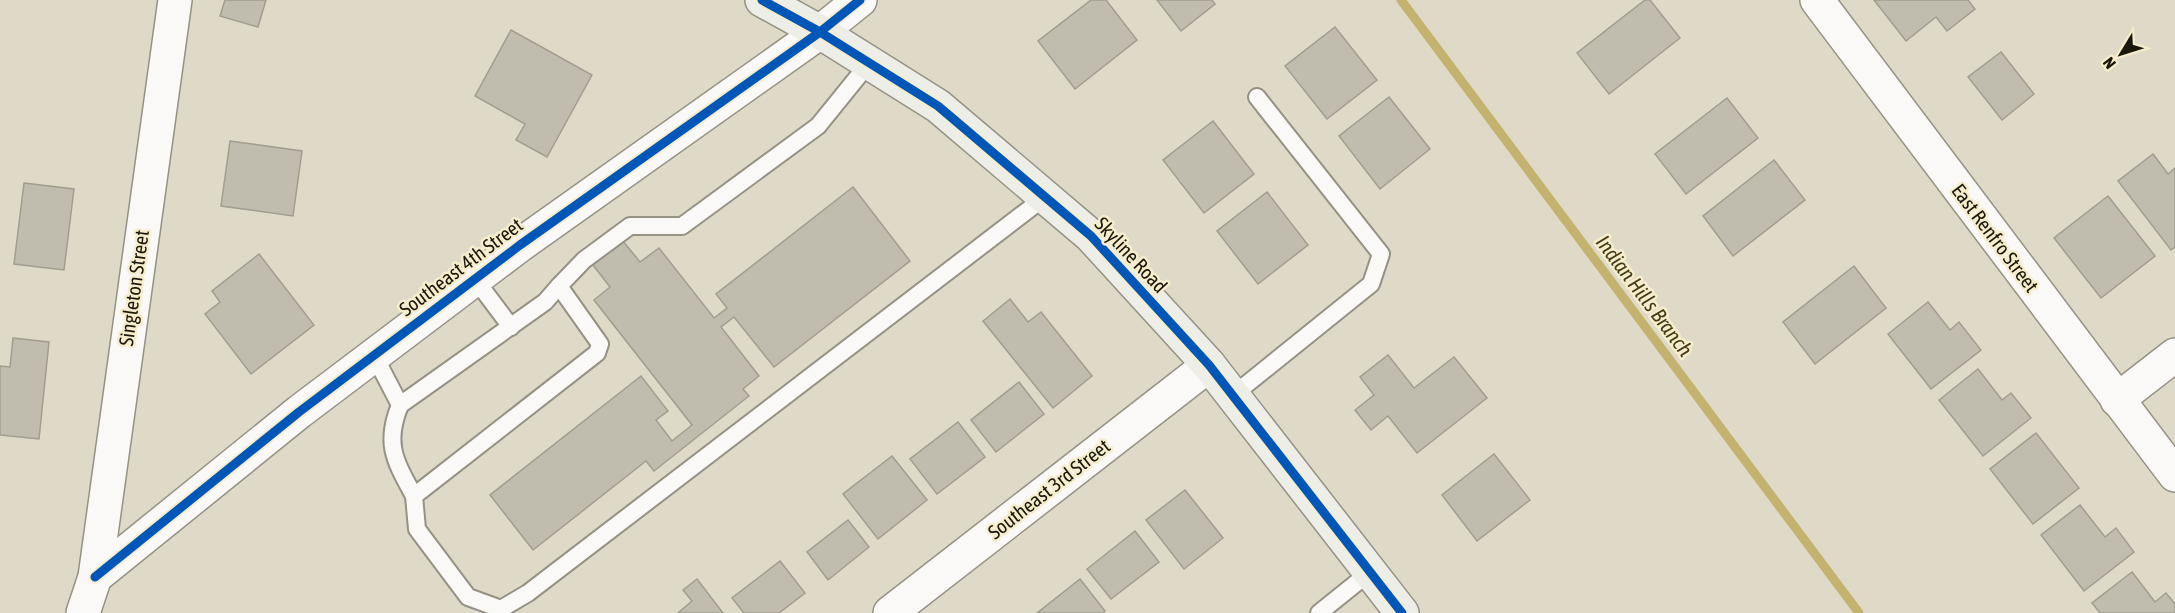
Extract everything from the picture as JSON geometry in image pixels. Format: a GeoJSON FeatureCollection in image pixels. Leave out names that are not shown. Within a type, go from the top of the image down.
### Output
{"type":"FeatureCollection","features":[{"type":"Feature","properties":{"kind":"street","name":"Singleton Street"},"geometry":{"type":"LineString","coordinates":[[95,577],[175,0]]}},
{"type":"Feature","properties":{"kind":"street","name":"Skyline Road"},"geometry":{"type":"LineString","coordinates":[[762,0],[820,32],[938,106],[1091,236],[1209,365],[1402,613]]}},
{"type":"Feature","properties":{"kind":"street","name":"Southeast 4th Street"},"geometry":{"type":"LineString","coordinates":[[95,577],[374,355],[475,279],[820,32],[861,0]]}},
{"type":"Feature","properties":{"kind":"street","name":"East Renfro Street"},"geometry":{"type":"LineString","coordinates":[[1817,0],[2175,475]]}},
{"type":"Feature","properties":{"kind":"street"},"geometry":{"type":"LineString","coordinates":[[2117,400],[2175,355]]}},
{"type":"Feature","properties":{"kind":"street","name":"Southeast 3rd Street"},"geometry":{"type":"LineString","coordinates":[[890,613],[1209,365]]}},
{"type":"Feature","properties":{"kind":"street"},"geometry":{"type":"LineString","coordinates":[[83,613],[95,577]]}},
{"type":"Feature","properties":{"kind":"lane"},"geometry":{"type":"LineString","coordinates":[[869,63],[818,126],[682,226],[630,226],[584,260],[545,302],[400,405],[392,426],[393,456],[414,496],[417,529],[468,597],[501,609],[528,593],[1045,197]]}},
{"type":"Feature","properties":{"kind":"lane"},"geometry":{"type":"LineString","coordinates":[[1232,396],[1371,284],[1381,254],[1257,97]]}},
{"type":"Feature","properties":{"kind":"lane"},"geometry":{"type":"LineString","coordinates":[[475,279],[511,327]]}},
{"type":"Feature","properties":{"kind":"lane"},"geometry":{"type":"LineString","coordinates":[[414,496],[597,353],[600,344],[560,286]]}},
{"type":"Feature","properties":{"kind":"lane"},"geometry":{"type":"LineString","coordinates":[[374,355],[400,405]]}},
{"type":"Feature","properties":{"kind":"lane"},"geometry":{"type":"LineString","coordinates":[[1319,613],[1370,572]]}},
{"type":"Feature","properties":{"kind":"building"},"geometry":{"type":"Polygon","coordinates":[[[225,0],[266,0],[258,27],[220,16],[225,0]]]}},
{"type":"Feature","properties":{"kind":"building"},"geometry":{"type":"Polygon","coordinates":[[[1091,0],[1106,0],[1137,40],[1075,89],[1038,41],[1091,0]]]}},
{"type":"Feature","properties":{"kind":"building"},"geometry":{"type":"Polygon","coordinates":[[[1157,0],[1212,0],[1215,4],[1181,31],[1157,0]]]}},
{"type":"Feature","properties":{"kind":"building"},"geometry":{"type":"Polygon","coordinates":[[[1645,0],[1650,0],[1680,38],[1609,94],[1577,53],[1645,0]]]}},
{"type":"Feature","properties":{"kind":"building"},"geometry":{"type":"Polygon","coordinates":[[[1874,0],[1968,0],[1975,9],[1947,31],[1936,17],[1906,41],[1874,0]]]}},
{"type":"Feature","properties":{"kind":"building"},"geometry":{"type":"Polygon","coordinates":[[[1335,27],[1377,80],[1327,119],[1285,66],[1335,27]]]}},
{"type":"Feature","properties":{"kind":"building"},"geometry":{"type":"Polygon","coordinates":[[[511,30],[592,75],[547,157],[516,140],[525,124],[475,96],[511,30]]]}},
{"type":"Feature","properties":{"kind":"building"},"geometry":{"type":"Polygon","coordinates":[[[2001,52],[2034,94],[2002,120],[1968,77],[2001,52]]]}},
{"type":"Feature","properties":{"kind":"building"},"geometry":{"type":"Polygon","coordinates":[[[1389,97],[1430,149],[1380,189],[1339,136],[1389,97]]]}},
{"type":"Feature","properties":{"kind":"building"},"geometry":{"type":"Polygon","coordinates":[[[1727,98],[1758,138],[1686,194],[1655,154],[1727,98]]]}},
{"type":"Feature","properties":{"kind":"building"},"geometry":{"type":"Polygon","coordinates":[[[1213,121],[1254,174],[1204,213],[1163,160],[1213,121]]]}},
{"type":"Feature","properties":{"kind":"building"},"geometry":{"type":"Polygon","coordinates":[[[230,141],[302,151],[293,216],[221,206],[230,141]]]}},
{"type":"Feature","properties":{"kind":"building"},"geometry":{"type":"Polygon","coordinates":[[[2153,154],[2168,174],[2175,168],[2175,247],[2171,250],[2118,181],[2153,154]]]}},
{"type":"Feature","properties":{"kind":"building"},"geometry":{"type":"Polygon","coordinates":[[[1774,160],[1805,200],[1733,256],[1703,216],[1774,160]]]}},
{"type":"Feature","properties":{"kind":"building"},"geometry":{"type":"Polygon","coordinates":[[[24,183],[74,189],[64,270],[14,264],[24,183]]]}},
{"type":"Feature","properties":{"kind":"building"},"geometry":{"type":"Polygon","coordinates":[[[853,187],[910,261],[774,367],[734,317],[721,327],[759,376],[743,389],[749,396],[654,471],[646,461],[533,550],[490,495],[641,376],[668,411],[656,420],[672,441],[692,425],[594,300],[610,287],[593,265],[623,241],[640,262],[659,248],[714,318],[727,308],[716,294],[853,187]]]}},
{"type":"Feature","properties":{"kind":"building"},"geometry":{"type":"Polygon","coordinates":[[[1267,192],[1308,245],[1258,284],[1217,231],[1267,192]]]}},
{"type":"Feature","properties":{"kind":"building"},"geometry":{"type":"Polygon","coordinates":[[[2108,196],[2155,256],[2101,298],[2054,238],[2108,196]]]}},
{"type":"Feature","properties":{"kind":"building"},"geometry":{"type":"Polygon","coordinates":[[[259,254],[314,325],[251,374],[205,314],[220,302],[212,291],[259,254]]]}},
{"type":"Feature","properties":{"kind":"building"},"geometry":{"type":"Polygon","coordinates":[[[1854,266],[1886,308],[1815,364],[1783,322],[1854,266]]]}},
{"type":"Feature","properties":{"kind":"building"},"geometry":{"type":"Polygon","coordinates":[[[1010,299],[1028,322],[1041,312],[1092,376],[1053,408],[983,321],[1010,299]]]}},
{"type":"Feature","properties":{"kind":"building"},"geometry":{"type":"Polygon","coordinates":[[[1928,302],[1950,330],[1959,322],[1981,350],[1931,389],[1888,334],[1928,302]]]}},
{"type":"Feature","properties":{"kind":"building"},"geometry":{"type":"Polygon","coordinates":[[[13,338],[49,342],[39,439],[0,435],[0,366],[10,367],[13,338]]]}},
{"type":"Feature","properties":{"kind":"building"},"geometry":{"type":"Polygon","coordinates":[[[1388,355],[1414,388],[1454,357],[1487,398],[1417,453],[1388,416],[1371,430],[1355,410],[1374,395],[1360,377],[1388,355]]]}},
{"type":"Feature","properties":{"kind":"building"},"geometry":{"type":"Polygon","coordinates":[[[1978,369],[2002,400],[2011,393],[2031,418],[1983,456],[1939,400],[1978,369]]]}},
{"type":"Feature","properties":{"kind":"building"},"geometry":{"type":"Polygon","coordinates":[[[1019,382],[1044,414],[996,452],[971,420],[1019,382]]]}},
{"type":"Feature","properties":{"kind":"building"},"geometry":{"type":"Polygon","coordinates":[[[958,422],[985,457],[937,494],[910,459],[958,422]]]}},
{"type":"Feature","properties":{"kind":"building"},"geometry":{"type":"Polygon","coordinates":[[[2036,433],[2079,488],[2033,524],[1990,469],[2036,433]]]}},
{"type":"Feature","properties":{"kind":"building"},"geometry":{"type":"Polygon","coordinates":[[[1494,454],[1530,500],[1477,541],[1442,495],[1494,454]]]}},
{"type":"Feature","properties":{"kind":"building"},"geometry":{"type":"Polygon","coordinates":[[[892,456],[927,500],[878,539],[843,494],[892,456]]]}},
{"type":"Feature","properties":{"kind":"building"},"geometry":{"type":"Polygon","coordinates":[[[1185,490],[1223,538],[1184,569],[1146,520],[1185,490]]]}},
{"type":"Feature","properties":{"kind":"building"},"geometry":{"type":"Polygon","coordinates":[[[2080,505],[2105,537],[2116,528],[2134,552],[2084,591],[2041,535],[2080,505]]]}},
{"type":"Feature","properties":{"kind":"building"},"geometry":{"type":"Polygon","coordinates":[[[848,520],[869,547],[828,580],[807,552],[848,520]]]}},
{"type":"Feature","properties":{"kind":"building"},"geometry":{"type":"Polygon","coordinates":[[[1135,531],[1159,562],[1111,599],[1087,569],[1135,531]]]}},
{"type":"Feature","properties":{"kind":"building"},"geometry":{"type":"Polygon","coordinates":[[[780,561],[805,593],[779,613],[744,613],[732,598],[780,561]]]}},
{"type":"Feature","properties":{"kind":"building"},"geometry":{"type":"Polygon","coordinates":[[[2132,572],[2155,602],[2166,593],[2175,604],[2175,613],[2100,613],[2092,603],[2132,572]]]}},
{"type":"Feature","properties":{"kind":"building"},"geometry":{"type":"Polygon","coordinates":[[[697,579],[723,613],[678,613],[692,601],[683,590],[697,579]]]}},
{"type":"Feature","properties":{"kind":"building"},"geometry":{"type":"Polygon","coordinates":[[[1080,579],[1105,611],[1103,613],[1037,613],[1080,579]]]}},
{"type":"Feature","properties":{"kind":"waterway","name":"Indian Hills Branch"},"geometry":{"type":"LineString","coordinates":[[1401,0],[1859,613]]}},
{"type":"Feature","properties":{"kind":"cycle path"},"geometry":{"type":"LineString","coordinates":[[762,0],[820,32],[938,106],[1091,236],[1209,365],[1402,613]]}},
{"type":"Feature","properties":{"kind":"cycle path"},"geometry":{"type":"LineString","coordinates":[[95,577],[299,412],[520,245],[820,32],[860,0]]}}]}
